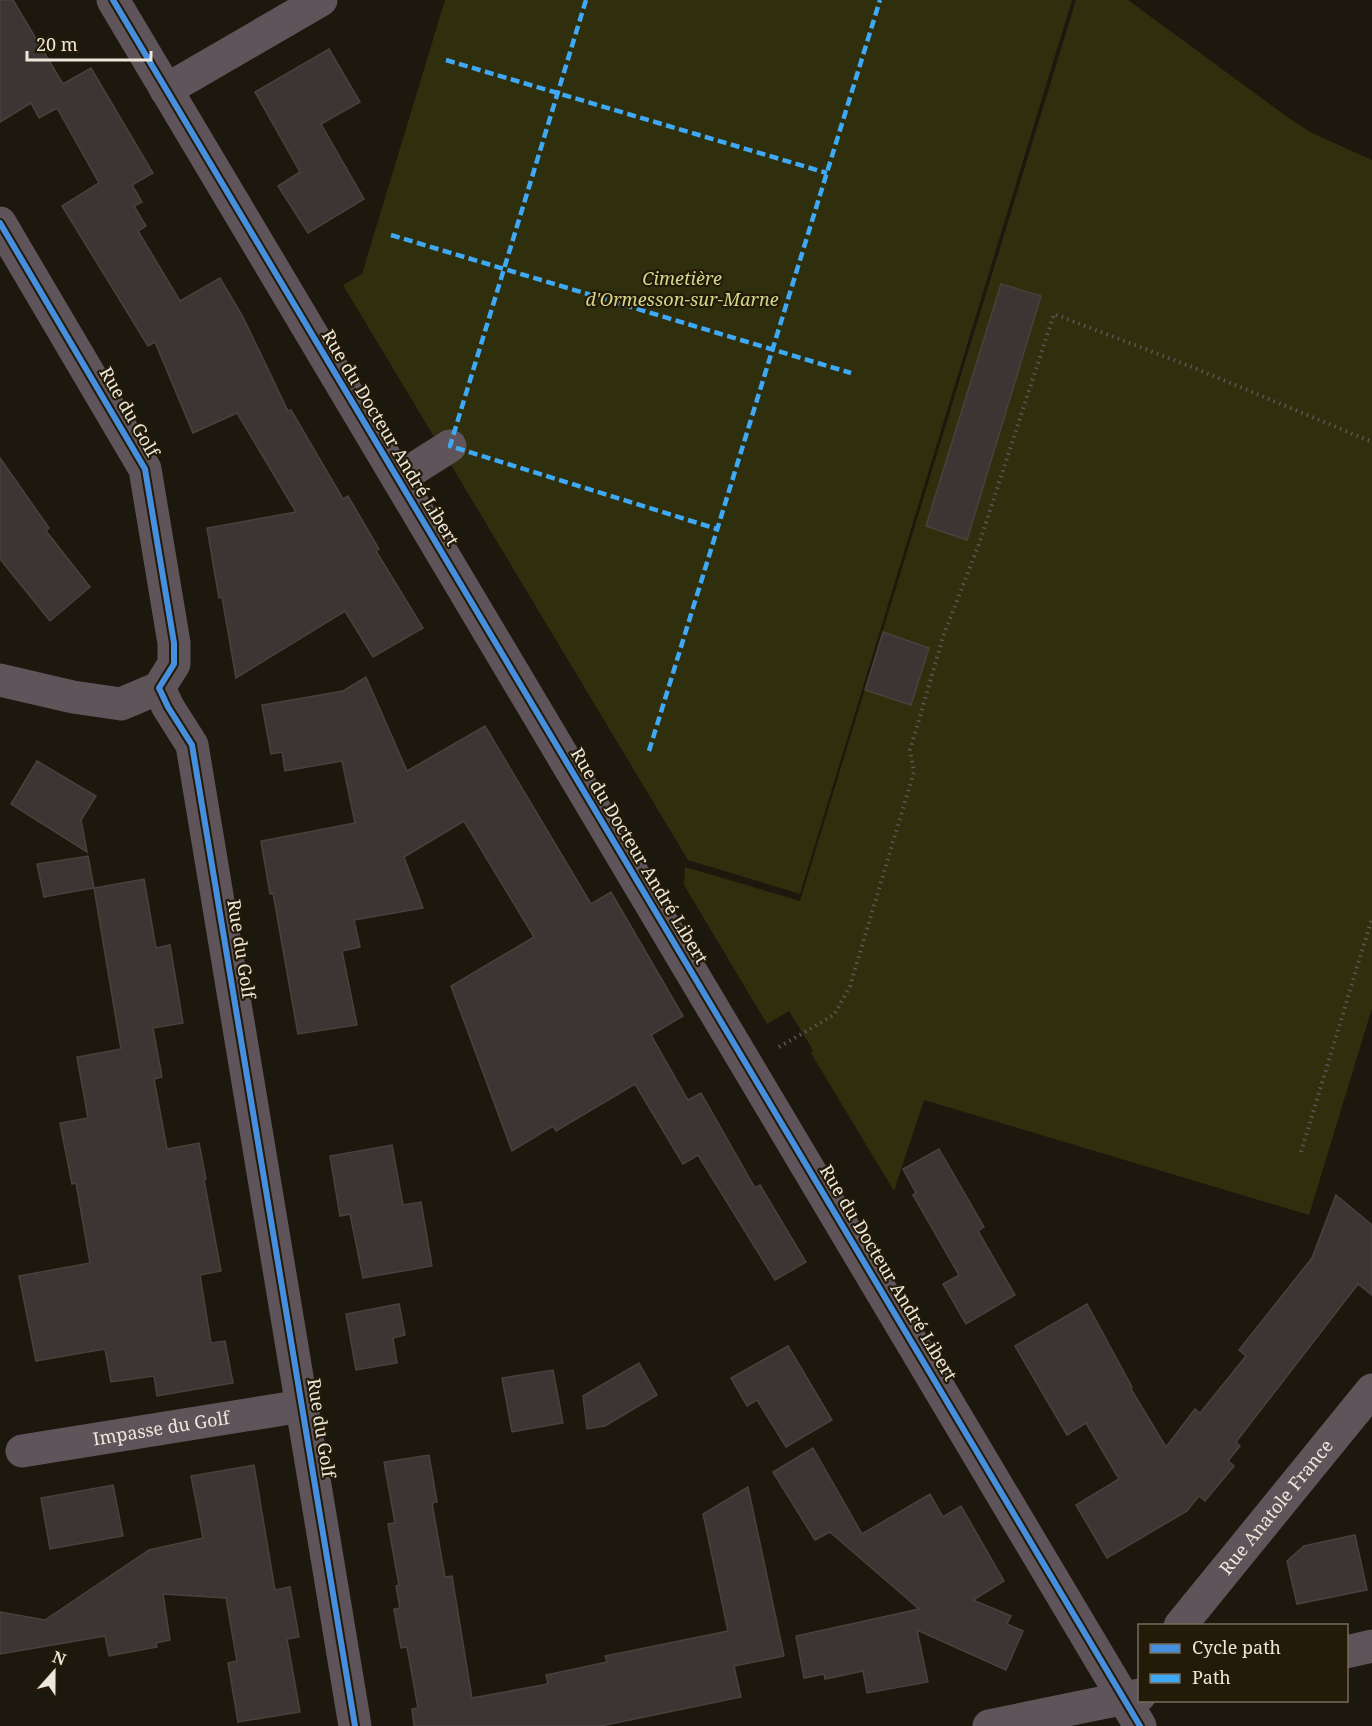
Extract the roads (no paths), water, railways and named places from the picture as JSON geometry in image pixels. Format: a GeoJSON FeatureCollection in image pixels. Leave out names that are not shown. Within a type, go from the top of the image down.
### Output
{"type":"FeatureCollection","features":[{"type":"Feature","properties":{"kind":"street","name":"Rue du Docteur André Libert"},"geometry":{"type":"LineString","coordinates":[[113,0],[747,1066],[1134,1690],[1140,1726]]}},
{"type":"Feature","properties":{"kind":"street"},"geometry":{"type":"LineString","coordinates":[[166,90],[321,0]]}},
{"type":"Feature","properties":{"kind":"street","name":"Rue du Golf"},"geometry":{"type":"LineString","coordinates":[[0,223],[145,469],[174,643],[174,664],[159,688],[192,745],[356,1726]]}},
{"type":"Feature","properties":{"kind":"street"},"geometry":{"type":"LineString","coordinates":[[398,479],[450,446]]}},
{"type":"Feature","properties":{"kind":"street"},"geometry":{"type":"LineString","coordinates":[[0,680],[73,697],[121,704],[159,688]]}},
{"type":"Feature","properties":{"kind":"street","name":"Rue Anatole France"},"geometry":{"type":"LineString","coordinates":[[1182,1624],[1372,1390]]}},
{"type":"Feature","properties":{"kind":"street","name":"Impasse du Golf"},"geometry":{"type":"LineString","coordinates":[[22,1451],[302,1406]]}},
{"type":"Feature","properties":{"kind":"street"},"geometry":{"type":"LineString","coordinates":[[1348,1652],[1372,1646]]}},
{"type":"Feature","properties":{"kind":"street"},"geometry":{"type":"LineString","coordinates":[[989,1726],[1134,1690]]}},
{"type":"Feature","properties":{"kind":"park label","name":"Cimetière d'Ormesson-sur-Marne"},"geometry":{"type":"Point","coordinates":[682,289]}}]}
